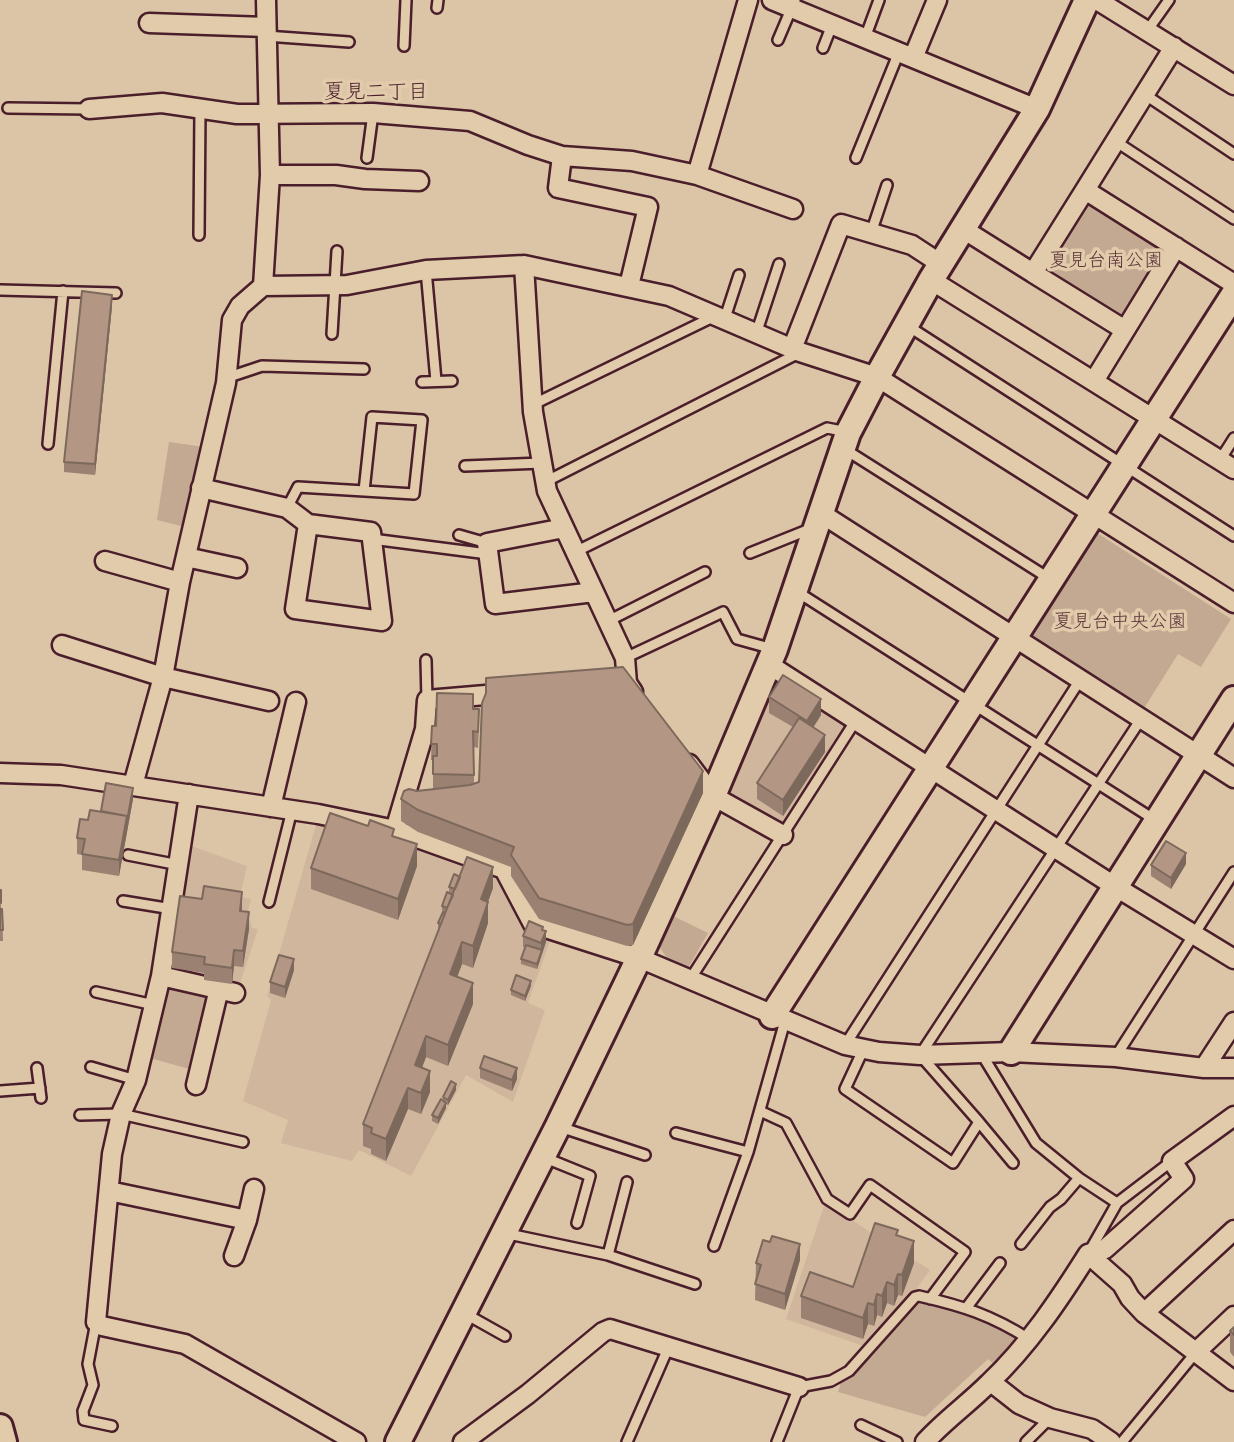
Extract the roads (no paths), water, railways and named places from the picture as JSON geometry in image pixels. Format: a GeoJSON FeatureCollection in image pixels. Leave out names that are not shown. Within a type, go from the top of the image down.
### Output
{"type":"FeatureCollection","features":[{"type":"Feature","properties":{"kind":"street"},"geometry":{"type":"LineString","coordinates":[[263,286],[270,175],[265,0]]}},
{"type":"Feature","properties":{"kind":"street"},"geometry":{"type":"LineString","coordinates":[[696,175],[748,0]]}},
{"type":"Feature","properties":{"kind":"street"},"geometry":{"type":"LineString","coordinates":[[772,0],[794,4],[832,24],[1037,109]]}},
{"type":"Feature","properties":{"kind":"street"},"geometry":{"type":"LineString","coordinates":[[906,55],[937,0]]}},
{"type":"Feature","properties":{"kind":"street"},"geometry":{"type":"LineString","coordinates":[[398,1442],[558,1126],[713,796],[771,656],[846,441],[877,377],[936,272],[1037,109],[1087,0]]}},
{"type":"Feature","properties":{"kind":"street"},"geometry":{"type":"LineString","coordinates":[[1097,0],[1234,85]]}},
{"type":"Feature","properties":{"kind":"street"},"geometry":{"type":"LineString","coordinates":[[149,23],[266,32]]}},
{"type":"Feature","properties":{"kind":"street"},"geometry":{"type":"LineString","coordinates":[[1032,273],[1174,47]]}},
{"type":"Feature","properties":{"kind":"street"},"geometry":{"type":"LineString","coordinates":[[89,109],[162,103],[237,114],[373,113],[470,121],[562,156],[632,162],[696,175],[793,209]]}},
{"type":"Feature","properties":{"kind":"street"},"geometry":{"type":"LineString","coordinates":[[562,156],[558,188],[648,207],[629,286]]}},
{"type":"Feature","properties":{"kind":"street"},"geometry":{"type":"LineString","coordinates":[[270,175],[335,175],[419,181]]}},
{"type":"Feature","properties":{"kind":"street"},"geometry":{"type":"LineString","coordinates":[[1085,190],[1234,284]]}},
{"type":"Feature","properties":{"kind":"street"},"geometry":{"type":"LineString","coordinates":[[796,351],[841,224],[912,246],[936,272],[1094,381],[1227,465]]}},
{"type":"Feature","properties":{"kind":"street"},"geometry":{"type":"LineString","coordinates":[[963,229],[1125,330]]}},
{"type":"Feature","properties":{"kind":"street"},"geometry":{"type":"LineString","coordinates":[[1094,381],[1176,247]]}},
{"type":"Feature","properties":{"kind":"street"},"geometry":{"type":"LineString","coordinates":[[524,265],[533,405],[545,482],[625,658],[620,684],[642,704]]}},
{"type":"Feature","properties":{"kind":"street"},"geometry":{"type":"LineString","coordinates":[[133,785],[163,677],[180,582],[226,378],[232,320],[246,300],[263,286],[347,285],[426,270],[524,265],[669,296],[796,351],[877,377],[884,393],[1092,515],[1234,603]]}},
{"type":"Feature","properties":{"kind":"street"},"geometry":{"type":"LineString","coordinates":[[779,1018],[930,768],[1234,294]]}},
{"type":"Feature","properties":{"kind":"street"},"geometry":{"type":"LineString","coordinates":[[201,488],[287,508],[308,524],[371,532],[382,621],[295,609],[308,524]]}},
{"type":"Feature","properties":{"kind":"street"},"geometry":{"type":"LineString","coordinates":[[1092,515],[1234,611]]}},
{"type":"Feature","properties":{"kind":"street"},"geometry":{"type":"LineString","coordinates":[[820,520],[1015,638],[1234,778]]}},
{"type":"Feature","properties":{"kind":"street"},"geometry":{"type":"LineString","coordinates":[[564,528],[488,549],[495,604],[594,592]]}},
{"type":"Feature","properties":{"kind":"street"},"geometry":{"type":"LineString","coordinates":[[186,557],[237,568]]}},
{"type":"Feature","properties":{"kind":"street"},"geometry":{"type":"LineString","coordinates":[[105,561],[180,582]]}},
{"type":"Feature","properties":{"kind":"street"},"geometry":{"type":"LineString","coordinates":[[62,645],[163,677],[269,701]]}},
{"type":"Feature","properties":{"kind":"street"},"geometry":{"type":"LineString","coordinates":[[771,656],[856,720],[1116,887],[1234,959]]}},
{"type":"Feature","properties":{"kind":"street"},"geometry":{"type":"LineString","coordinates":[[395,830],[425,729],[427,700],[520,692]]}},
{"type":"Feature","properties":{"kind":"street"},"geometry":{"type":"LineString","coordinates":[[1011,1052],[1234,699]]}},
{"type":"Feature","properties":{"kind":"street"},"geometry":{"type":"LineString","coordinates":[[271,807],[296,702]]}},
{"type":"Feature","properties":{"kind":"street"},"geometry":{"type":"LineString","coordinates":[[682,755],[713,796],[783,835]]}},
{"type":"Feature","properties":{"kind":"street"},"geometry":{"type":"LineString","coordinates":[[0,773],[61,775],[133,785],[292,810],[395,830],[504,869],[533,924],[639,958],[845,1045],[920,1055],[1011,1052],[1115,1057],[1204,1068],[1234,1068]]}},
{"type":"Feature","properties":{"kind":"street"},"geometry":{"type":"LineString","coordinates":[[189,794],[161,976],[136,1080],[121,1114],[112,1154],[96,1322],[102,1326],[186,1344],[356,1442]]}},
{"type":"Feature","properties":{"kind":"street"},"geometry":{"type":"LineString","coordinates":[[161,976],[235,993]]}},
{"type":"Feature","properties":{"kind":"street"},"geometry":{"type":"LineString","coordinates":[[196,1085],[217,997],[215,989]]}},
{"type":"Feature","properties":{"kind":"street"},"geometry":{"type":"LineString","coordinates":[[1204,1068],[1234,1022]]}},
{"type":"Feature","properties":{"kind":"street"},"geometry":{"type":"LineString","coordinates":[[925,1442],[991,1382],[1029,1339],[1055,1306],[1088,1254],[1105,1250],[1184,1179],[1172,1161],[1234,1116]]}},
{"type":"Feature","properties":{"kind":"street"},"geometry":{"type":"LineString","coordinates":[[234,1256],[247,1220],[254,1189]]}},
{"type":"Feature","properties":{"kind":"street"},"geometry":{"type":"LineString","coordinates":[[109,1191],[247,1220]]}},
{"type":"Feature","properties":{"kind":"street"},"geometry":{"type":"LineString","coordinates":[[1144,1313],[1234,1230]]}},
{"type":"Feature","properties":{"kind":"street"},"geometry":{"type":"LineString","coordinates":[[1088,1254],[1122,1284],[1144,1313],[1234,1381]]}},
{"type":"Feature","properties":{"kind":"street"},"geometry":{"type":"LineString","coordinates":[[1197,1351],[1234,1316]]}},
{"type":"Feature","properties":{"kind":"street"},"geometry":{"type":"LineString","coordinates":[[469,1440],[610,1329],[799,1387]]}},
{"type":"Feature","properties":{"kind":"street"},"geometry":{"type":"LineString","coordinates":[[991,1382],[1019,1404],[1050,1418],[1092,1429],[1111,1442]]}},
{"type":"Feature","properties":{"kind":"street"},"geometry":{"type":"LineString","coordinates":[[0,1427],[4,1442]]}},
{"type":"Feature","properties":{"kind":"lane"},"geometry":{"type":"LineString","coordinates":[[404,46],[407,0]]}},
{"type":"Feature","properties":{"kind":"lane"},"geometry":{"type":"LineString","coordinates":[[865,38],[879,0]]}},
{"type":"Feature","properties":{"kind":"lane"},"geometry":{"type":"LineString","coordinates":[[1147,31],[1168,0]]}},
{"type":"Feature","properties":{"kind":"lane"},"geometry":{"type":"LineString","coordinates":[[778,40],[794,4]]}},
{"type":"Feature","properties":{"kind":"lane"},"geometry":{"type":"LineString","coordinates":[[823,48],[832,24]]}},
{"type":"Feature","properties":{"kind":"lane"},"geometry":{"type":"LineString","coordinates":[[266,32],[348,42]]}},
{"type":"Feature","properties":{"kind":"lane"},"geometry":{"type":"LineString","coordinates":[[856,158],[906,55]]}},
{"type":"Feature","properties":{"kind":"lane"},"geometry":{"type":"LineString","coordinates":[[1144,94],[1234,154]]}},
{"type":"Feature","properties":{"kind":"lane"},"geometry":{"type":"LineString","coordinates":[[8,108],[89,109]]}},
{"type":"Feature","properties":{"kind":"lane"},"geometry":{"type":"LineString","coordinates":[[199,235],[200,109]]}},
{"type":"Feature","properties":{"kind":"lane"},"geometry":{"type":"LineString","coordinates":[[368,158],[373,113]]}},
{"type":"Feature","properties":{"kind":"lane"},"geometry":{"type":"LineString","coordinates":[[1115,141],[1234,219]]}},
{"type":"Feature","properties":{"kind":"lane"},"geometry":{"type":"LineString","coordinates":[[871,233],[887,185]]}},
{"type":"Feature","properties":{"kind":"lane"},"geometry":{"type":"LineString","coordinates":[[332,334],[337,251]]}},
{"type":"Feature","properties":{"kind":"lane"},"geometry":{"type":"LineString","coordinates":[[757,334],[779,264]]}},
{"type":"Feature","properties":{"kind":"lane"},"geometry":{"type":"LineString","coordinates":[[426,270],[436,382]]}},
{"type":"Feature","properties":{"kind":"lane"},"geometry":{"type":"LineString","coordinates":[[533,405],[719,319],[739,275]]}},
{"type":"Feature","properties":{"kind":"lane"},"geometry":{"type":"LineString","coordinates":[[0,290],[116,293]]}},
{"type":"Feature","properties":{"kind":"lane"},"geometry":{"type":"LineString","coordinates":[[48,444],[63,291]]}},
{"type":"Feature","properties":{"kind":"lane"},"geometry":{"type":"LineString","coordinates":[[906,325],[1234,536]]}},
{"type":"Feature","properties":{"kind":"lane"},"geometry":{"type":"LineString","coordinates":[[545,482],[796,351]]}},
{"type":"Feature","properties":{"kind":"lane"},"geometry":{"type":"LineString","coordinates":[[226,378],[262,366],[364,369]]}},
{"type":"Feature","properties":{"kind":"lane"},"geometry":{"type":"LineString","coordinates":[[422,382],[452,381]]}},
{"type":"Feature","properties":{"kind":"lane"},"geometry":{"type":"LineString","coordinates":[[287,508],[298,487],[364,491],[414,494],[422,420],[372,417],[364,491]]}},
{"type":"Feature","properties":{"kind":"lane"},"geometry":{"type":"LineString","coordinates":[[575,552],[827,428],[1052,580]]}},
{"type":"Feature","properties":{"kind":"lane"},"geometry":{"type":"LineString","coordinates":[[1227,465],[1234,438]]}},
{"type":"Feature","properties":{"kind":"lane"},"geometry":{"type":"LineString","coordinates":[[465,466],[542,463]]}},
{"type":"Feature","properties":{"kind":"lane"},"geometry":{"type":"LineString","coordinates":[[750,553],[820,520]]}},
{"type":"Feature","properties":{"kind":"lane"},"geometry":{"type":"LineString","coordinates":[[459,535],[488,549]]}},
{"type":"Feature","properties":{"kind":"lane"},"geometry":{"type":"LineString","coordinates":[[372,539],[488,549]]}},
{"type":"Feature","properties":{"kind":"lane"},"geometry":{"type":"LineString","coordinates":[[608,621],[705,572]]}},
{"type":"Feature","properties":{"kind":"lane"},"geometry":{"type":"LineString","coordinates":[[795,590],[1157,821]]}},
{"type":"Feature","properties":{"kind":"lane"},"geometry":{"type":"LineString","coordinates":[[625,658],[723,612],[737,639],[771,656]]}},
{"type":"Feature","properties":{"kind":"lane"},"geometry":{"type":"LineString","coordinates":[[426,660],[427,700]]}},
{"type":"Feature","properties":{"kind":"lane"},"geometry":{"type":"LineString","coordinates":[[845,1045],[1080,680]]}},
{"type":"Feature","properties":{"kind":"lane"},"geometry":{"type":"LineString","coordinates":[[1013,1163],[920,1055],[1140,719]]}},
{"type":"Feature","properties":{"kind":"lane"},"geometry":{"type":"LineString","coordinates":[[690,981],[856,720]]}},
{"type":"Feature","properties":{"kind":"lane"},"geometry":{"type":"LineString","coordinates":[[269,902],[292,810]]}},
{"type":"Feature","properties":{"kind":"lane"},"geometry":{"type":"LineString","coordinates":[[128,855],[179,865]]}},
{"type":"Feature","properties":{"kind":"lane"},"geometry":{"type":"LineString","coordinates":[[1115,1057],[1234,872]]}},
{"type":"Feature","properties":{"kind":"lane"},"geometry":{"type":"LineString","coordinates":[[123,901],[172,909]]}},
{"type":"Feature","properties":{"kind":"lane"},"geometry":{"type":"LineString","coordinates":[[96,992],[154,1005]]}},
{"type":"Feature","properties":{"kind":"lane"},"geometry":{"type":"LineString","coordinates":[[714,1246],[760,1111],[779,1018]]}},
{"type":"Feature","properties":{"kind":"lane"},"geometry":{"type":"LineString","coordinates":[[864,1048],[845,1089],[953,1163],[979,1122]]}},
{"type":"Feature","properties":{"kind":"lane"},"geometry":{"type":"LineString","coordinates":[[981,1052],[1036,1143],[1079,1178],[1117,1203]]}},
{"type":"Feature","properties":{"kind":"lane"},"geometry":{"type":"LineString","coordinates":[[91,1067],[136,1080]]}},
{"type":"Feature","properties":{"kind":"lane"},"geometry":{"type":"LineString","coordinates":[[37,1068],[41,1098]]}},
{"type":"Feature","properties":{"kind":"lane"},"geometry":{"type":"LineString","coordinates":[[0,1091],[40,1088]]}},
{"type":"Feature","properties":{"kind":"lane"},"geometry":{"type":"LineString","coordinates":[[760,1111],[786,1123],[827,1199],[850,1214],[870,1185],[965,1252],[930,1299]]}},
{"type":"Feature","properties":{"kind":"lane"},"geometry":{"type":"LineString","coordinates":[[80,1115],[121,1114],[243,1142]]}},
{"type":"Feature","properties":{"kind":"lane"},"geometry":{"type":"LineString","coordinates":[[558,1126],[645,1155]]}},
{"type":"Feature","properties":{"kind":"lane"},"geometry":{"type":"LineString","coordinates":[[676,1133],[748,1152]]}},
{"type":"Feature","properties":{"kind":"lane"},"geometry":{"type":"LineString","coordinates":[[542,1156],[590,1176],[577,1223]]}},
{"type":"Feature","properties":{"kind":"lane"},"geometry":{"type":"LineString","coordinates":[[1088,1254],[1117,1203],[1172,1161]]}},
{"type":"Feature","properties":{"kind":"lane"},"geometry":{"type":"LineString","coordinates":[[1021,1244],[1050,1207],[1061,1199],[1079,1178]]}},
{"type":"Feature","properties":{"kind":"lane"},"geometry":{"type":"LineString","coordinates":[[608,1255],[627,1182]]}},
{"type":"Feature","properties":{"kind":"lane"},"geometry":{"type":"LineString","coordinates":[[503,1233],[608,1255],[695,1284]]}},
{"type":"Feature","properties":{"kind":"lane"},"geometry":{"type":"LineString","coordinates":[[967,1307],[1000,1264]]}},
{"type":"Feature","properties":{"kind":"lane"},"geometry":{"type":"LineString","coordinates":[[777,1442],[799,1387],[840,1377],[849,1371],[915,1297],[967,1307],[1002,1322],[1029,1339]]}},
{"type":"Feature","properties":{"kind":"lane"},"geometry":{"type":"LineString","coordinates":[[463,1313],[505,1336]]}},
{"type":"Feature","properties":{"kind":"lane"},"geometry":{"type":"LineString","coordinates":[[96,1322],[88,1364],[93,1385],[83,1411],[84,1420],[112,1426]]}},
{"type":"Feature","properties":{"kind":"lane"},"geometry":{"type":"LineString","coordinates":[[627,1442],[669,1346]]}},
{"type":"Feature","properties":{"kind":"lane"},"geometry":{"type":"LineString","coordinates":[[1122,1442],[1197,1351]]}},
{"type":"Feature","properties":{"kind":"lane"},"geometry":{"type":"LineString","coordinates":[[1026,1442],[1050,1418]]}},
{"type":"Feature","properties":{"kind":"lane"},"geometry":{"type":"LineString","coordinates":[[861,1424],[897,1442]]}},
{"type":"Feature","properties":{"kind":"district","name":"夏見二丁目"},"geometry":{"type":"Point","coordinates":[376,94]}},
{"type":"Feature","properties":{"kind":"park label","name":"夏見台南公園"},"geometry":{"type":"Point","coordinates":[1106,262]}},
{"type":"Feature","properties":{"kind":"park label","name":"夏見台中央公園"},"geometry":{"type":"Point","coordinates":[1120,623]}}]}
